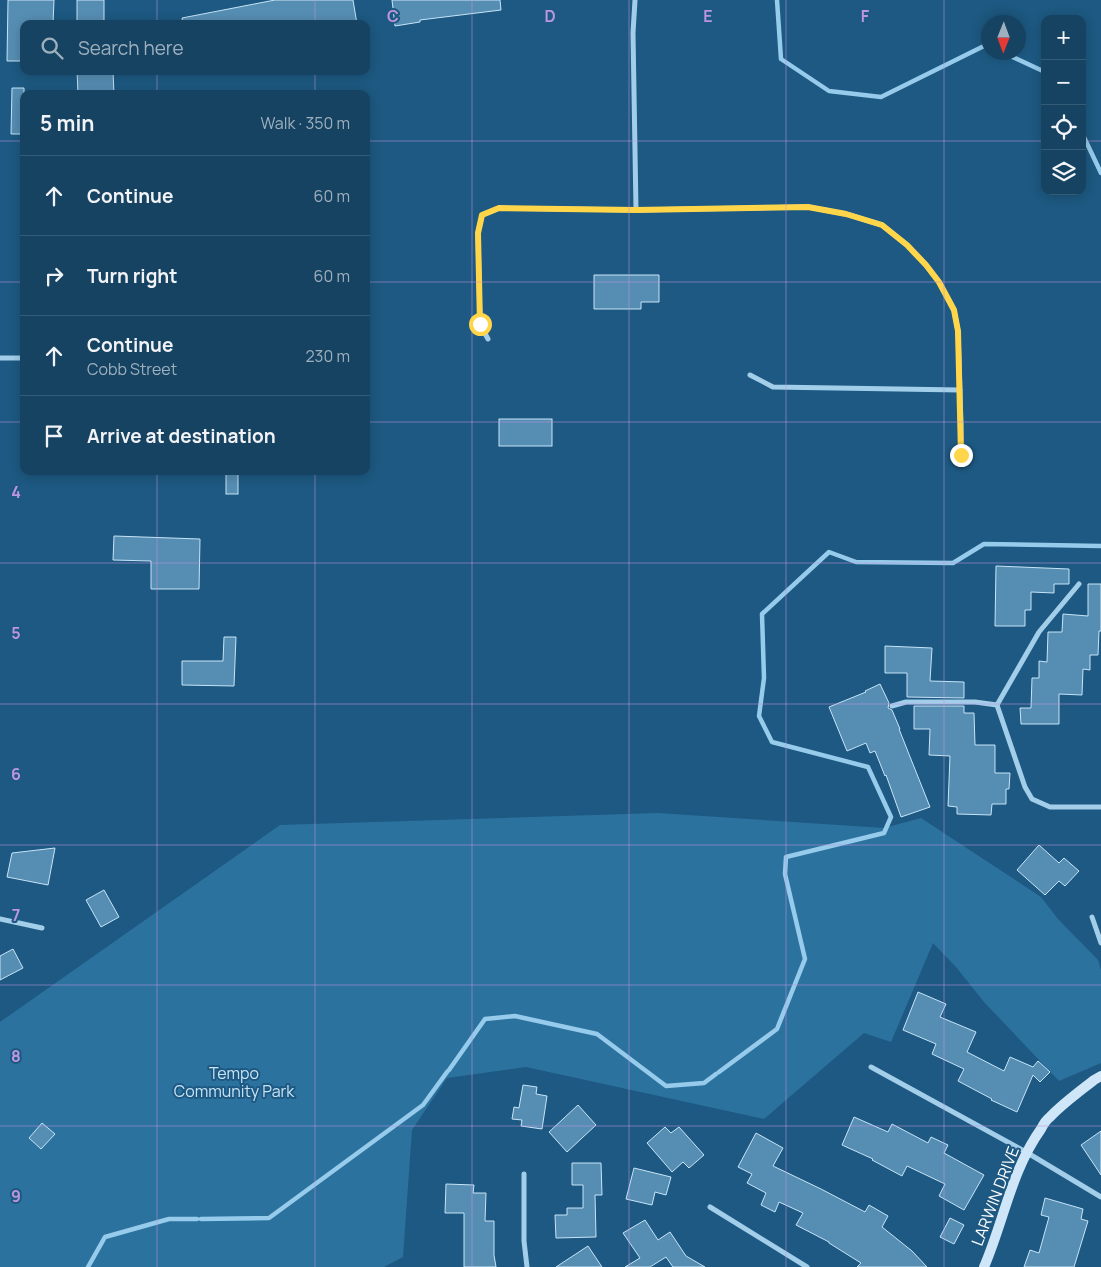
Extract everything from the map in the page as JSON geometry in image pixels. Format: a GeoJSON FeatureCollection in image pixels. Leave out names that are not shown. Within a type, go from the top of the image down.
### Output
{"type":"FeatureCollection","features":[{"type":"Feature","properties":{"kind":"street"},"geometry":{"type":"LineString","coordinates":[[635,0],[632,33],[636,210]]}},
{"type":"Feature","properties":{"kind":"street"},"geometry":{"type":"LineString","coordinates":[[488,339],[480,324],[478,233],[482,215],[499,208],[636,210],[808,207],[846,214],[882,225],[907,245],[939,282],[954,310],[958,331],[961,455]]}},
{"type":"Feature","properties":{"kind":"street"},"geometry":{"type":"LineString","coordinates":[[0,358],[20,358]]}},
{"type":"Feature","properties":{"kind":"street"},"geometry":{"type":"LineString","coordinates":[[750,375],[773,387],[960,390]]}},
{"type":"Feature","properties":{"kind":"street"},"geometry":{"type":"LineString","coordinates":[[1079,584],[1038,632],[997,705],[1025,787],[1032,800],[1050,807],[1101,807]]}},
{"type":"Feature","properties":{"kind":"street"},"geometry":{"type":"LineString","coordinates":[[892,706],[906,702],[975,702],[997,705]]}},
{"type":"Feature","properties":{"kind":"street"},"geometry":{"type":"LineString","coordinates":[[1092,916],[1101,943]]}},
{"type":"Feature","properties":{"kind":"street"},"geometry":{"type":"LineString","coordinates":[[0,919],[42,928]]}},
{"type":"Feature","properties":{"kind":"street"},"geometry":{"type":"LineString","coordinates":[[871,1067],[1026,1152],[1101,1197]]}},
{"type":"Feature","properties":{"kind":"street","name":"LARWIN DRIVE"},"geometry":{"type":"LineString","coordinates":[[984,1267],[992,1248],[1012,1184],[1034,1138],[1049,1117],[1101,1076]]}},
{"type":"Feature","properties":{"kind":"street"},"geometry":{"type":"LineString","coordinates":[[524,1174],[524,1241],[527,1267]]}},
{"type":"Feature","properties":{"kind":"street"},"geometry":{"type":"LineString","coordinates":[[710,1207],[807,1267]]}},
{"type":"Feature","properties":{"kind":"green space","name":"Tempo Community Park"},"geometry":{"type":"Polygon","coordinates":[[[658,813],[884,828],[921,818],[1041,897],[1058,919],[1098,960],[1101,970],[1101,1063],[1059,1081],[984,1002],[956,967],[933,943],[891,1042],[864,1033],[764,1119],[526,1067],[447,1078],[412,1130],[403,1257],[384,1267],[0,1267],[0,1022],[280,825],[658,813]]]}},
{"type":"Feature","properties":{"kind":"building"},"geometry":{"type":"Polygon","coordinates":[[[8,0],[54,0],[53,20],[20,20],[20,61],[7,61],[8,0]]]}},
{"type":"Feature","properties":{"kind":"building"},"geometry":{"type":"Polygon","coordinates":[[[77,0],[104,0],[104,20],[77,20],[77,0]]]}},
{"type":"Feature","properties":{"kind":"building"},"geometry":{"type":"Polygon","coordinates":[[[275,0],[353,0],[356,20],[182,20],[182,18],[275,0]]]}},
{"type":"Feature","properties":{"kind":"building"},"geometry":{"type":"Polygon","coordinates":[[[392,0],[500,0],[501,10],[420,20],[420,22],[395,26],[392,0]]]}},
{"type":"Feature","properties":{"kind":"building"},"geometry":{"type":"Polygon","coordinates":[[[77,75],[113,75],[114,90],[78,90],[77,75]]]}},
{"type":"Feature","properties":{"kind":"building"},"geometry":{"type":"Polygon","coordinates":[[[12,88],[24,88],[24,90],[20,90],[20,134],[11,134],[12,88]]]}},
{"type":"Feature","properties":{"kind":"building"},"geometry":{"type":"Polygon","coordinates":[[[594,275],[659,275],[659,302],[641,302],[641,309],[594,309],[594,275]]]}},
{"type":"Feature","properties":{"kind":"building"},"geometry":{"type":"Polygon","coordinates":[[[499,419],[552,419],[552,446],[499,446],[499,419]]]}},
{"type":"Feature","properties":{"kind":"building"},"geometry":{"type":"Polygon","coordinates":[[[226,475],[238,475],[238,494],[226,494],[226,475]]]}},
{"type":"Feature","properties":{"kind":"building"},"geometry":{"type":"Polygon","coordinates":[[[114,536],[200,539],[199,589],[151,589],[151,561],[113,560],[114,536]]]}},
{"type":"Feature","properties":{"kind":"building"},"geometry":{"type":"Polygon","coordinates":[[[996,566],[1069,569],[1069,584],[1054,584],[1054,593],[1031,592],[1031,610],[1025,610],[1025,626],[995,626],[996,566]]]}},
{"type":"Feature","properties":{"kind":"building"},"geometry":{"type":"Polygon","coordinates":[[[1088,584],[1101,584],[1101,631],[1099,631],[1098,655],[1090,655],[1090,670],[1083,669],[1082,695],[1059,694],[1059,724],[1021,724],[1020,708],[1031,708],[1032,678],[1039,678],[1039,661],[1047,662],[1048,632],[1062,632],[1063,614],[1088,616],[1088,584]]]}},
{"type":"Feature","properties":{"kind":"building"},"geometry":{"type":"Polygon","coordinates":[[[224,637],[236,637],[234,686],[182,685],[182,661],[223,661],[224,637]]]}},
{"type":"Feature","properties":{"kind":"building"},"geometry":{"type":"Polygon","coordinates":[[[885,646],[932,648],[930,681],[964,682],[964,698],[907,697],[907,673],[885,673],[885,646]]]}},
{"type":"Feature","properties":{"kind":"building"},"geometry":{"type":"Polygon","coordinates":[[[880,684],[889,703],[888,708],[892,710],[930,807],[901,817],[875,751],[870,753],[866,743],[847,751],[829,707],[866,692],[880,684]]]}},
{"type":"Feature","properties":{"kind":"building"},"geometry":{"type":"Polygon","coordinates":[[[914,706],[964,706],[964,713],[974,713],[975,745],[995,745],[995,773],[1010,773],[1009,789],[1006,789],[1006,804],[992,804],[991,815],[957,814],[957,807],[948,806],[950,756],[929,755],[930,729],[914,729],[914,706]]]}},
{"type":"Feature","properties":{"kind":"building"},"geometry":{"type":"Polygon","coordinates":[[[1039,845],[1059,863],[1064,858],[1079,871],[1065,886],[1059,881],[1045,895],[1017,870],[1039,845]]]}},
{"type":"Feature","properties":{"kind":"building"},"geometry":{"type":"Polygon","coordinates":[[[55,848],[48,885],[7,877],[12,853],[55,848]]]}},
{"type":"Feature","properties":{"kind":"building"},"geometry":{"type":"Polygon","coordinates":[[[104,890],[119,917],[101,927],[86,900],[104,890]]]}},
{"type":"Feature","properties":{"kind":"building"},"geometry":{"type":"Polygon","coordinates":[[[13,949],[23,968],[0,980],[0,956],[13,949]]]}},
{"type":"Feature","properties":{"kind":"building"},"geometry":{"type":"Polygon","coordinates":[[[918,992],[946,1004],[940,1017],[976,1032],[967,1052],[1004,1071],[1010,1057],[1033,1067],[1038,1061],[1050,1072],[1040,1082],[1033,1075],[1017,1112],[958,1081],[964,1069],[932,1054],[936,1044],[903,1030],[918,992]]]}},
{"type":"Feature","properties":{"kind":"building"},"geometry":{"type":"Polygon","coordinates":[[[523,1085],[537,1087],[536,1094],[547,1096],[542,1129],[521,1126],[522,1120],[512,1119],[514,1107],[519,1108],[523,1085]]]}},
{"type":"Feature","properties":{"kind":"building"},"geometry":{"type":"Polygon","coordinates":[[[578,1105],[596,1125],[567,1152],[549,1132],[578,1105]]]}},
{"type":"Feature","properties":{"kind":"building"},"geometry":{"type":"Polygon","coordinates":[[[854,1117],[888,1132],[892,1124],[928,1143],[931,1137],[948,1145],[944,1153],[984,1175],[964,1210],[939,1196],[945,1184],[907,1166],[902,1176],[873,1159],[842,1145],[854,1117]]]}},
{"type":"Feature","properties":{"kind":"building"},"geometry":{"type":"Polygon","coordinates":[[[42,1123],[55,1134],[41,1149],[29,1138],[42,1123]]]}},
{"type":"Feature","properties":{"kind":"building"},"geometry":{"type":"Polygon","coordinates":[[[665,1127],[671,1133],[679,1127],[704,1155],[689,1168],[683,1162],[672,1172],[647,1143],[665,1127]]]}},
{"type":"Feature","properties":{"kind":"building"},"geometry":{"type":"Polygon","coordinates":[[[1101,1131],[1101,1175],[1081,1145],[1101,1131]]]}},
{"type":"Feature","properties":{"kind":"building"},"geometry":{"type":"Polygon","coordinates":[[[756,1133],[783,1148],[773,1166],[865,1212],[869,1205],[888,1216],[882,1227],[912,1251],[927,1267],[857,1267],[861,1263],[829,1242],[796,1225],[803,1213],[779,1202],[775,1212],[761,1205],[766,1193],[747,1183],[752,1174],[738,1167],[756,1133]]]}},
{"type":"Feature","properties":{"kind":"building"},"geometry":{"type":"Polygon","coordinates":[[[572,1163],[601,1163],[602,1195],[595,1195],[596,1237],[556,1238],[555,1215],[567,1215],[567,1208],[583,1208],[583,1185],[572,1185],[572,1163]]]}},
{"type":"Feature","properties":{"kind":"building"},"geometry":{"type":"Polygon","coordinates":[[[634,1168],[671,1177],[666,1195],[655,1192],[652,1205],[626,1199],[634,1168]]]}},
{"type":"Feature","properties":{"kind":"building"},"geometry":{"type":"Polygon","coordinates":[[[446,1184],[474,1185],[473,1193],[486,1193],[485,1221],[494,1221],[496,1267],[464,1267],[464,1213],[445,1213],[446,1184]]]}},
{"type":"Feature","properties":{"kind":"building"},"geometry":{"type":"Polygon","coordinates":[[[1045,1198],[1083,1209],[1081,1219],[1088,1221],[1074,1267],[1024,1267],[1030,1250],[1039,1253],[1049,1217],[1041,1215],[1045,1198]]]}},
{"type":"Feature","properties":{"kind":"building"},"geometry":{"type":"Polygon","coordinates":[[[950,1218],[964,1225],[954,1244],[940,1237],[950,1218]]]}},
{"type":"Feature","properties":{"kind":"building"},"geometry":{"type":"Polygon","coordinates":[[[645,1220],[658,1240],[670,1232],[686,1256],[705,1267],[673,1267],[666,1257],[650,1267],[625,1267],[640,1258],[623,1233],[645,1220]]]}},
{"type":"Feature","properties":{"kind":"building"},"geometry":{"type":"Polygon","coordinates":[[[588,1246],[602,1267],[556,1267],[588,1246]]]}},
{"type":"Feature","properties":{"kind":"waterway"},"geometry":{"type":"LineString","coordinates":[[777,0],[781,59],[829,91],[881,97],[981,47]]}},
{"type":"Feature","properties":{"kind":"waterway"},"geometry":{"type":"LineString","coordinates":[[1019,60],[1041,70]]}},
{"type":"Feature","properties":{"kind":"waterway"},"geometry":{"type":"LineString","coordinates":[[1086,141],[1101,173]]}},
{"type":"Feature","properties":{"kind":"waterway"},"geometry":{"type":"LineString","coordinates":[[719,1072],[777,1029],[805,959],[785,874],[786,857],[884,833],[891,817],[868,767],[772,742],[759,716],[764,678],[762,614],[829,552],[856,562],[953,563],[984,544],[1101,546]]}},
{"type":"Feature","properties":{"kind":"waterway"},"geometry":{"type":"LineString","coordinates":[[449,1070],[485,1019],[515,1016],[597,1034],[666,1086],[704,1083],[716,1074]]}},
{"type":"Feature","properties":{"kind":"waterway"},"geometry":{"type":"LineString","coordinates":[[201,1219],[269,1218],[423,1105],[447,1072]]}},
{"type":"Feature","properties":{"kind":"waterway"},"geometry":{"type":"LineString","coordinates":[[88,1267],[105,1237],[169,1219],[197,1219]]}},
{"type":"Feature","properties":{"kind":"route"},"geometry":{"type":"LineString","coordinates":[[480,324],[478,233],[482,215],[499,208],[636,210],[808,207],[846,214],[882,225],[907,245],[939,282],[954,310],[958,331],[961,455]]}}]}
